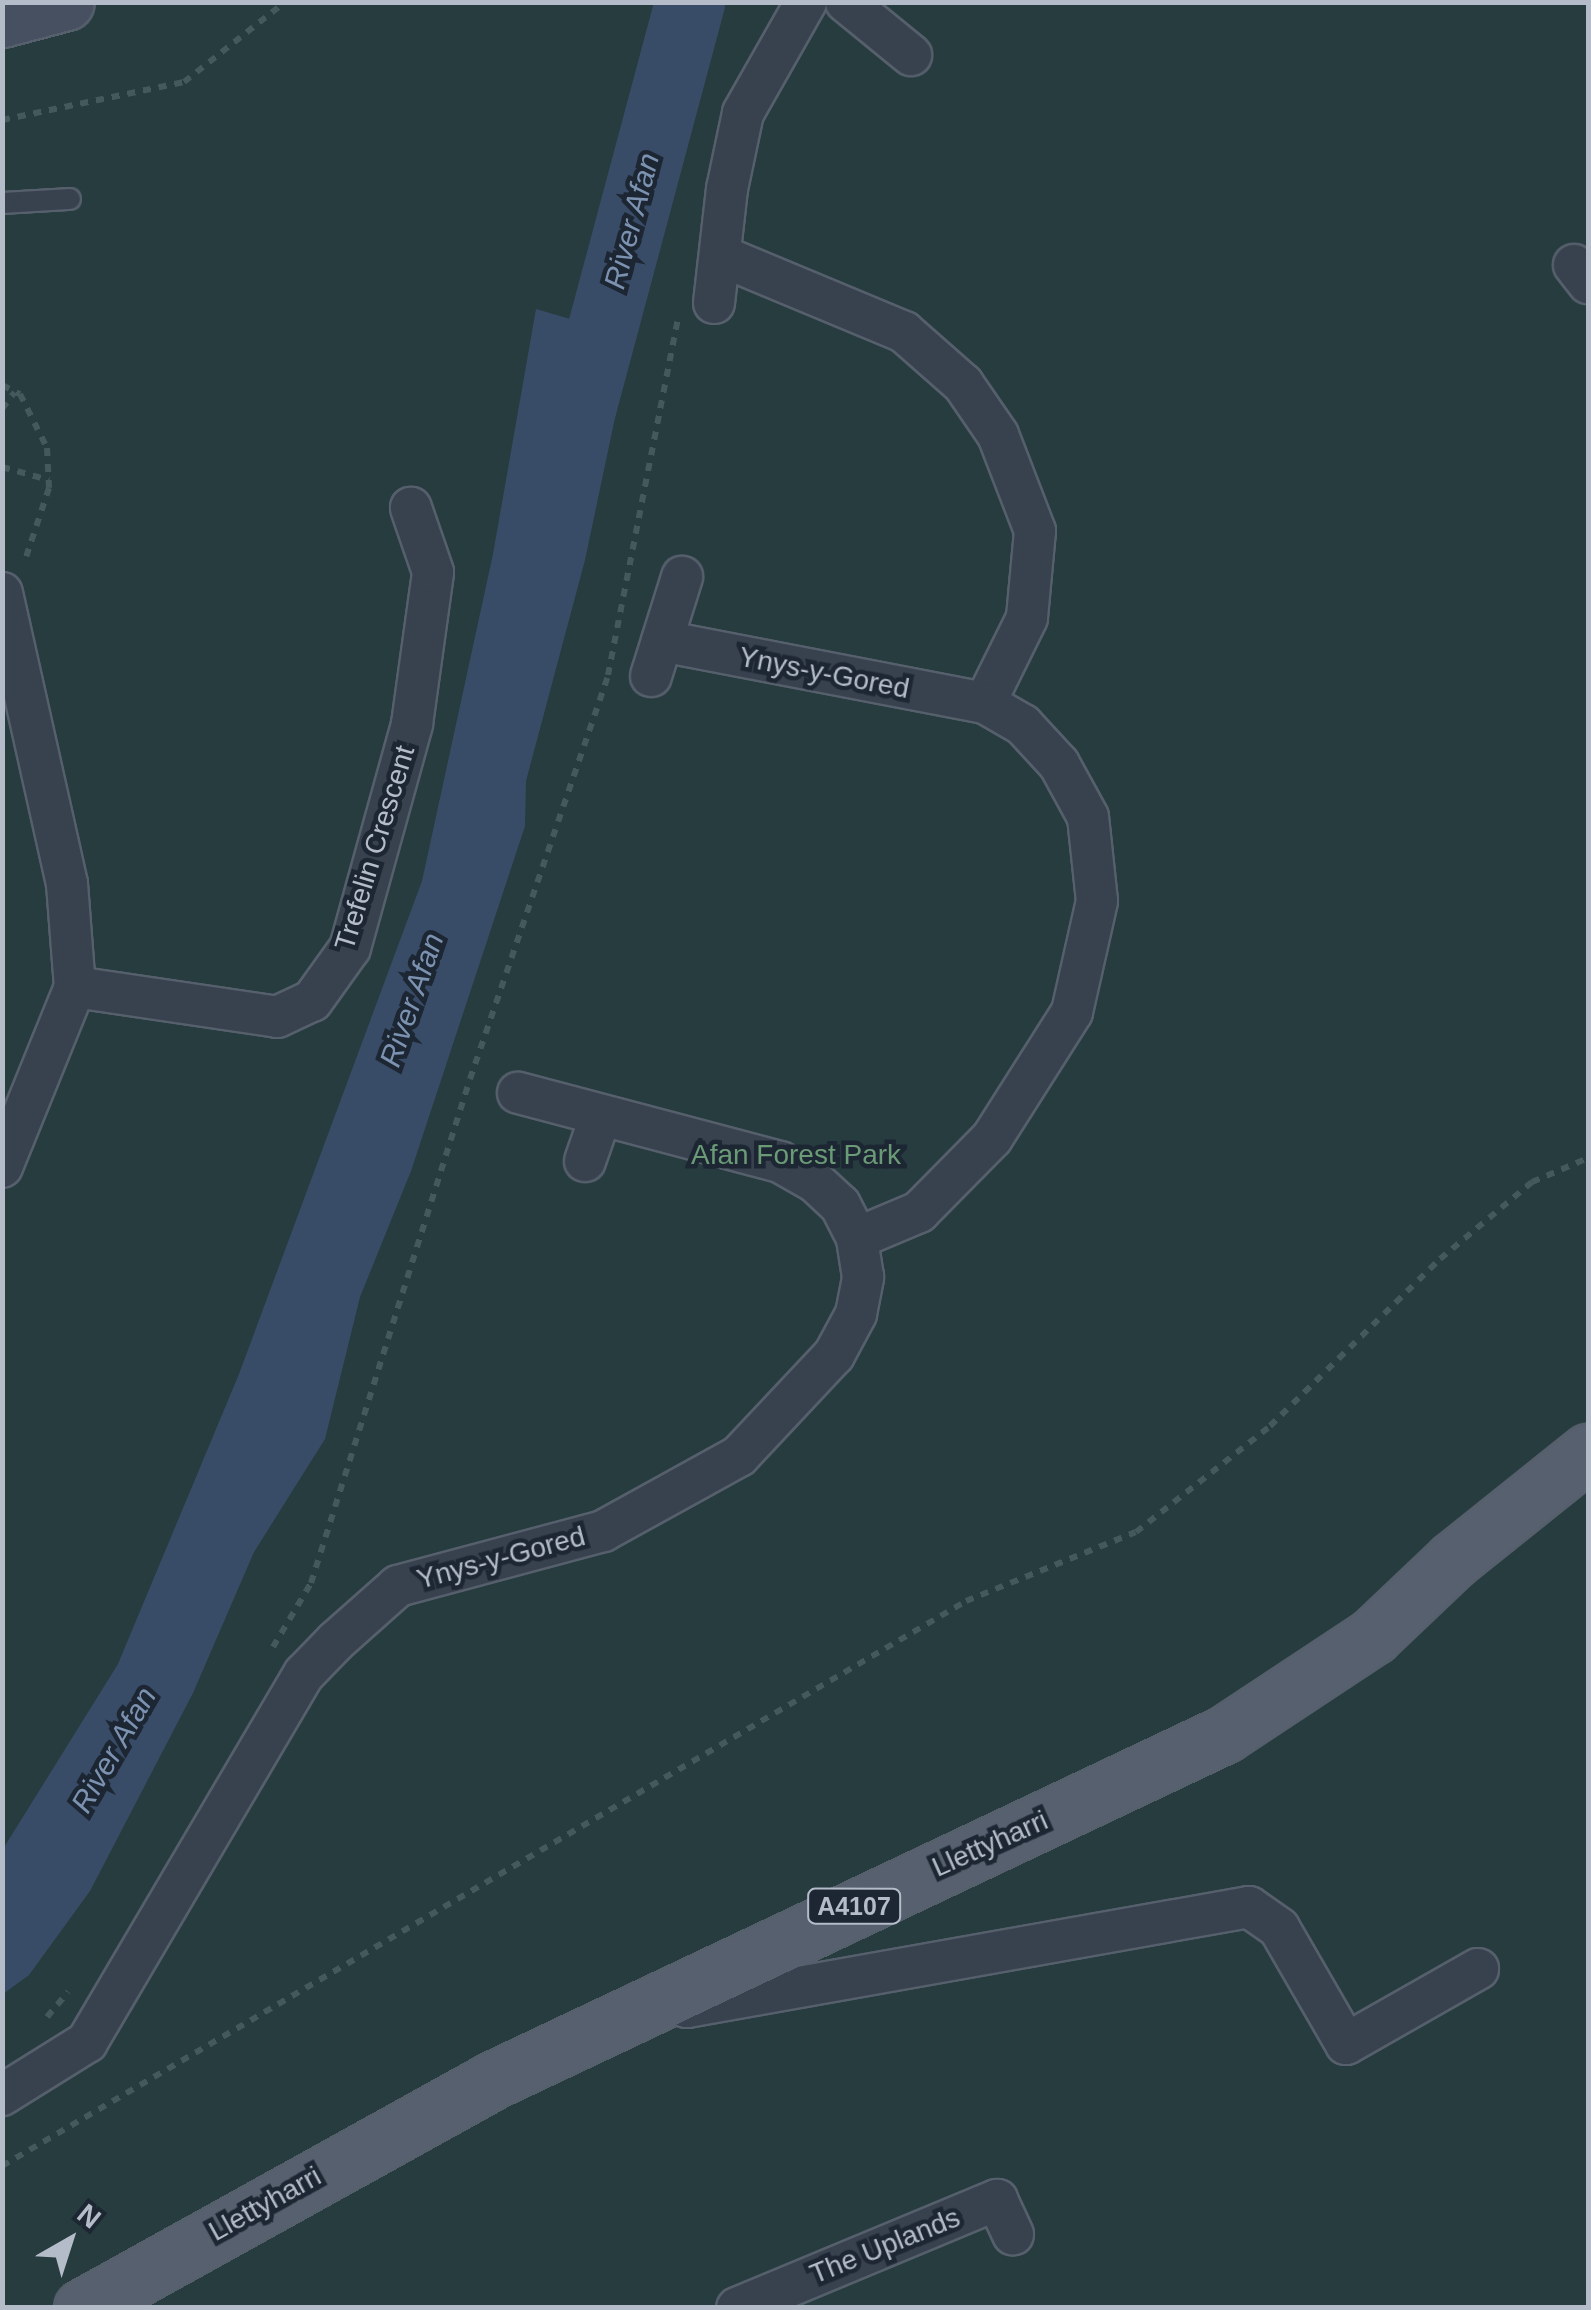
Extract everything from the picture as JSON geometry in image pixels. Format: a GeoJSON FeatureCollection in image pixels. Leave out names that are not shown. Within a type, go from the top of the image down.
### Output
{"type":"FeatureCollection","features":[{"type":"Feature","properties":{"kind":"main road"},"geometry":{"type":"LineString","coordinates":[[2,19],[66,2]]}},
{"type":"Feature","properties":{"kind":"main road","name":"Llettyharri"},"geometry":{"type":"LineString","coordinates":[[82,2308],[368,2146],[686,1984],[1225,1734],[1373,1636],[1453,1560],[1588,1452]]}},
{"type":"Feature","properties":{"kind":"street"},"geometry":{"type":"LineString","coordinates":[[698,301],[724,258],[726,189],[743,114],[806,2]]}},
{"type":"Feature","properties":{"kind":"street"},"geometry":{"type":"LineString","coordinates":[[846,2],[910,55]]}},
{"type":"Feature","properties":{"kind":"street"},"geometry":{"type":"LineString","coordinates":[[724,258],[904,332],[963,384],[998,435],[1035,532],[1027,618],[985,703]]}},
{"type":"Feature","properties":{"kind":"street","name":"Trefelin Crescent"},"geometry":{"type":"LineString","coordinates":[[75,986],[276,1017],[312,1001],[350,948],[412,724],[432,572],[411,508]]}},
{"type":"Feature","properties":{"kind":"street","name":"Ynys-y-Gored"},"geometry":{"type":"LineString","coordinates":[[2,2095],[86,2042],[304,1674],[336,1640],[398,1586],[603,1531],[739,1456],[834,1356],[860,1295],[857,1238],[918,1212],[992,1138],[1072,1012],[1097,901],[1088,817],[1059,764],[1023,726],[985,703],[657,659],[682,578]]}},
{"type":"Feature","properties":{"kind":"street"},"geometry":{"type":"LineString","coordinates":[[2,1166],[75,986],[67,884],[4,595]]}},
{"type":"Feature","properties":{"kind":"street"},"geometry":{"type":"LineString","coordinates":[[518,1093],[600,1118],[780,1162],[840,1204],[857,1238]]}},
{"type":"Feature","properties":{"kind":"street"},"geometry":{"type":"LineString","coordinates":[[585,1161],[600,1118]]}},
{"type":"Feature","properties":{"kind":"street"},"geometry":{"type":"LineString","coordinates":[[686,1984],[687,2007],[1249,1907],[1278,1928],[1346,2044],[1478,1969]]}},
{"type":"Feature","properties":{"kind":"street","name":"The Uplands"},"geometry":{"type":"LineString","coordinates":[[737,2308],[997,2200],[1013,2235]]}},
{"type":"Feature","properties":{"kind":"lane"},"geometry":{"type":"LineString","coordinates":[[2,203],[70,199]]}},
{"type":"Feature","properties":{"kind":"path"},"geometry":{"type":"LineString","coordinates":[[2,120],[184,82],[285,2]]}},
{"type":"Feature","properties":{"kind":"path"},"geometry":{"type":"LineString","coordinates":[[267,1659],[311,1583],[470,1079],[608,675],[698,301]]}},
{"type":"Feature","properties":{"kind":"path"},"geometry":{"type":"LineString","coordinates":[[2,385],[14,392],[47,448],[49,480],[20,578],[4,595]]}},
{"type":"Feature","properties":{"kind":"path"},"geometry":{"type":"LineString","coordinates":[[2,409],[14,392]]}},
{"type":"Feature","properties":{"kind":"path"},"geometry":{"type":"LineString","coordinates":[[2,466],[49,480]]}},
{"type":"Feature","properties":{"kind":"path"},"geometry":{"type":"LineString","coordinates":[[2,2166],[966,1601],[1136,1532],[1270,1426],[1440,1260],[1532,1182],[1588,1158]]}},
{"type":"Feature","properties":{"kind":"path"},"geometry":{"type":"LineString","coordinates":[[38,2024],[70,1988]]}},
{"type":"Feature","properties":{"kind":"green space","name":"Afan Forest Park"},"geometry":{"type":"Polygon","coordinates":[[[3,3],[1588,3],[1588,2307],[3,2308],[3,3]]]}},
{"type":"Feature","properties":{"kind":"water"},"geometry":{"type":"Polygon","coordinates":[[[536,309],[632,337],[585,560],[526,781],[525,826],[411,1171],[360,1297],[325,1439],[254,1552],[193,1693],[90,1891],[29,1975],[3,1994],[3,1849],[118,1664],[239,1374],[422,881],[493,554],[536,309]]]}},
{"type":"Feature","properties":{"kind":"waterway","name":"River Afan"},"geometry":{"type":"LineString","coordinates":[[578,421],[690,2]]}}]}
